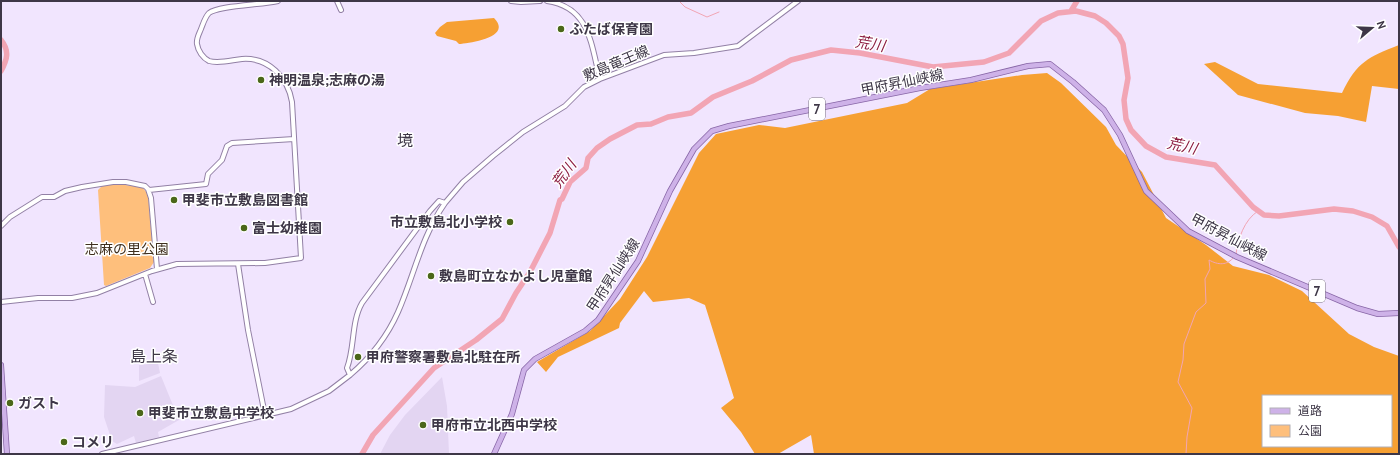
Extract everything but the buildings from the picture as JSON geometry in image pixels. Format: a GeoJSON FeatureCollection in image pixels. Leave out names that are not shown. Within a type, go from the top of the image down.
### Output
{"type":"FeatureCollection","features":[{"type":"Feature","properties":{"kind":"main road","name":"甲府昇仙峡線"},"geometry":{"type":"LineString","coordinates":[[494,454],[512,414],[524,370],[535,359],[585,331],[598,320],[638,261],[670,191],[694,149],[712,131],[728,126],[920,88],[971,80],[1028,66],[1050,64],[1073,82],[1104,110],[1120,135],[1146,191],[1188,231],[1236,256],[1357,308],[1378,314],[1399,313]]}},
{"type":"Feature","properties":{"kind":"main road"},"geometry":{"type":"LineString","coordinates":[[1,365],[7,454]]}},
{"type":"Feature","properties":{"kind":"street"},"geometry":{"type":"LineString","coordinates":[[1,302],[38,298],[72,298],[97,292],[157,269],[177,264],[265,263],[301,258],[290,92],[284,78],[270,66],[252,59],[212,61],[203,56],[197,43],[206,18],[212,12],[278,1]]}},
{"type":"Feature","properties":{"kind":"street"},"geometry":{"type":"LineString","coordinates":[[337,1],[341,10]]}},
{"type":"Feature","properties":{"kind":"street"},"geometry":{"type":"LineString","coordinates":[[512,1],[540,1]]}},
{"type":"Feature","properties":{"kind":"street"},"geometry":{"type":"LineString","coordinates":[[547,1],[570,8],[585,25],[600,79]]}},
{"type":"Feature","properties":{"kind":"street","name":"敷島竜王線"},"geometry":{"type":"LineString","coordinates":[[102,454],[265,415],[301,405],[329,391],[350,375],[368,358],[390,329],[399,311],[426,234],[444,203],[463,182],[523,132],[565,106],[584,88],[600,79],[664,55],[694,53],[738,46],[798,1]]}},
{"type":"Feature","properties":{"kind":"street"},"geometry":{"type":"LineString","coordinates":[[149,190],[206,184],[208,174],[222,160],[227,146],[232,143],[294,139]]}},
{"type":"Feature","properties":{"kind":"street"},"geometry":{"type":"LineString","coordinates":[[1,226],[10,217],[36,200],[46,196],[59,196],[68,190],[120,181],[142,185],[149,190],[151,198],[157,269]]}},
{"type":"Feature","properties":{"kind":"street","name":"敷島竜王線"},"geometry":{"type":"LineString","coordinates":[[350,375],[347,368],[358,310],[423,220],[439,201],[444,203]]}},
{"type":"Feature","properties":{"kind":"street"},"geometry":{"type":"LineString","coordinates":[[238,264],[248,330],[265,415]]}},
{"type":"Feature","properties":{"kind":"street"},"geometry":{"type":"LineString","coordinates":[[145,274],[153,302]]}},
{"type":"Feature","properties":{"kind":"shaded area"},"geometry":{"type":"Polygon","coordinates":[[[494,18],[498,25],[498,30],[488,38],[459,44],[456,41],[437,36],[435,33],[447,22],[494,18]]]}},
{"type":"Feature","properties":{"kind":"shaded area"},"geometry":{"type":"Polygon","coordinates":[[[1399,45],[1399,89],[1372,86],[1366,122],[1338,116],[1305,113],[1238,95],[1204,64],[1215,62],[1258,84],[1342,93],[1358,67],[1371,57],[1399,45]]]}},
{"type":"Feature","properties":{"kind":"shaded area"},"geometry":{"type":"Polygon","coordinates":[[[1047,73],[1061,83],[1106,127],[1116,145],[1142,172],[1166,218],[1206,245],[1233,266],[1269,275],[1302,291],[1349,334],[1374,347],[1399,356],[1399,454],[814,454],[811,435],[778,454],[755,454],[741,432],[721,408],[734,398],[705,305],[689,298],[653,302],[644,291],[620,323],[619,328],[558,357],[546,372],[537,362],[590,331],[620,299],[647,257],[699,153],[716,134],[759,125],[785,128],[907,103],[930,89],[1022,75],[1047,73]]]}},
{"type":"Feature","properties":{"kind":"shaded area"},"geometry":{"type":"Polygon","coordinates":[[[158,363],[160,373],[139,381],[139,365],[158,363]]]}},
{"type":"Feature","properties":{"kind":"shaded area","name":"甲斐市立敷島中学校"},"geometry":{"type":"Polygon","coordinates":[[[161,376],[179,420],[158,432],[159,437],[136,443],[134,436],[117,444],[112,441],[104,417],[105,385],[135,387],[161,376]]]}},
{"type":"Feature","properties":{"kind":"shaded area","name":"甲府市立北西中学校"},"geometry":{"type":"Polygon","coordinates":[[[442,377],[447,406],[449,454],[380,454],[390,435],[405,415],[442,377]]]}},
{"type":"Feature","properties":{"kind":"green space","name":"志麻の里公園"},"geometry":{"type":"Polygon","coordinates":[[[117,184],[142,187],[148,194],[154,262],[150,268],[106,286],[104,285],[98,190],[102,186],[117,184]]]}},
{"type":"Feature","properties":{"kind":"waterway"},"geometry":{"type":"LineString","coordinates":[[679,1],[685,7],[707,17],[719,12]]}},
{"type":"Feature","properties":{"kind":"waterway"},"geometry":{"type":"LineString","coordinates":[[1071,11],[1077,1]]}},
{"type":"Feature","properties":{"kind":"waterway","name":"荒川"},"geometry":{"type":"LineString","coordinates":[[362,454],[373,435],[434,368],[476,340],[502,319],[516,293],[530,272],[550,233],[560,200],[562,199],[570,182],[586,168],[588,158],[597,148],[610,139],[637,125],[651,124],[668,117],[691,113],[713,97],[752,81],[791,60],[831,50],[860,53],[933,67],[984,62],[1009,53],[1041,21],[1058,13],[1076,11],[1095,16],[1106,23],[1119,36],[1123,44],[1128,78],[1124,100],[1126,119],[1131,130],[1146,146],[1166,157],[1215,165],[1253,207],[1264,215],[1279,216],[1334,209],[1353,211],[1372,217],[1387,226],[1399,247]]}},
{"type":"Feature","properties":{"kind":"waterway"},"geometry":{"type":"LineString","coordinates":[[1,40],[7,52],[5,63],[1,71]]}},
{"type":"Feature","properties":{"kind":"waterway"},"geometry":{"type":"LineString","coordinates":[[1236,254],[1242,230],[1249,219],[1258,211]]}},
{"type":"Feature","properties":{"kind":"waterway"},"geometry":{"type":"LineString","coordinates":[[1186,454],[1187,437],[1192,408],[1178,382],[1183,360],[1184,344],[1196,312],[1206,303],[1205,279],[1210,269],[1209,260],[1222,264],[1228,262],[1234,257]]}},
{"type":"Feature","properties":{"kind":"place","name":"ふたば保育園"},"geometry":{"type":"Point","coordinates":[561,29]}},
{"type":"Feature","properties":{"kind":"place","name":"神明温泉;志麻の湯"},"geometry":{"type":"Point","coordinates":[261,80]}},
{"type":"Feature","properties":{"kind":"place","name":"甲斐市立敷島図書館"},"geometry":{"type":"Point","coordinates":[174,200]}},
{"type":"Feature","properties":{"kind":"place","name":"市立敷島北小学校"},"geometry":{"type":"Point","coordinates":[510,222]}},
{"type":"Feature","properties":{"kind":"place","name":"富士幼稚園"},"geometry":{"type":"Point","coordinates":[244,228]}},
{"type":"Feature","properties":{"kind":"place","name":"敷島町立なかよし児童館"},"geometry":{"type":"Point","coordinates":[431,276]}},
{"type":"Feature","properties":{"kind":"place","name":"甲府警察署敷島北駐在所"},"geometry":{"type":"Point","coordinates":[358,357]}},
{"type":"Feature","properties":{"kind":"place","name":"ガスト"},"geometry":{"type":"Point","coordinates":[10,403]}},
{"type":"Feature","properties":{"kind":"place","name":"甲斐市立敷島中学校"},"geometry":{"type":"Point","coordinates":[140,413]}},
{"type":"Feature","properties":{"kind":"place","name":"甲府市立北西中学校"},"geometry":{"type":"Point","coordinates":[423,425]}},
{"type":"Feature","properties":{"kind":"place","name":"コメリ"},"geometry":{"type":"Point","coordinates":[64,442]}},
{"type":"Feature","properties":{"kind":"district","name":"境"},"geometry":{"type":"Point","coordinates":[405,140]}},
{"type":"Feature","properties":{"kind":"district","name":"島上条"},"geometry":{"type":"Point","coordinates":[154,356]}}]}
